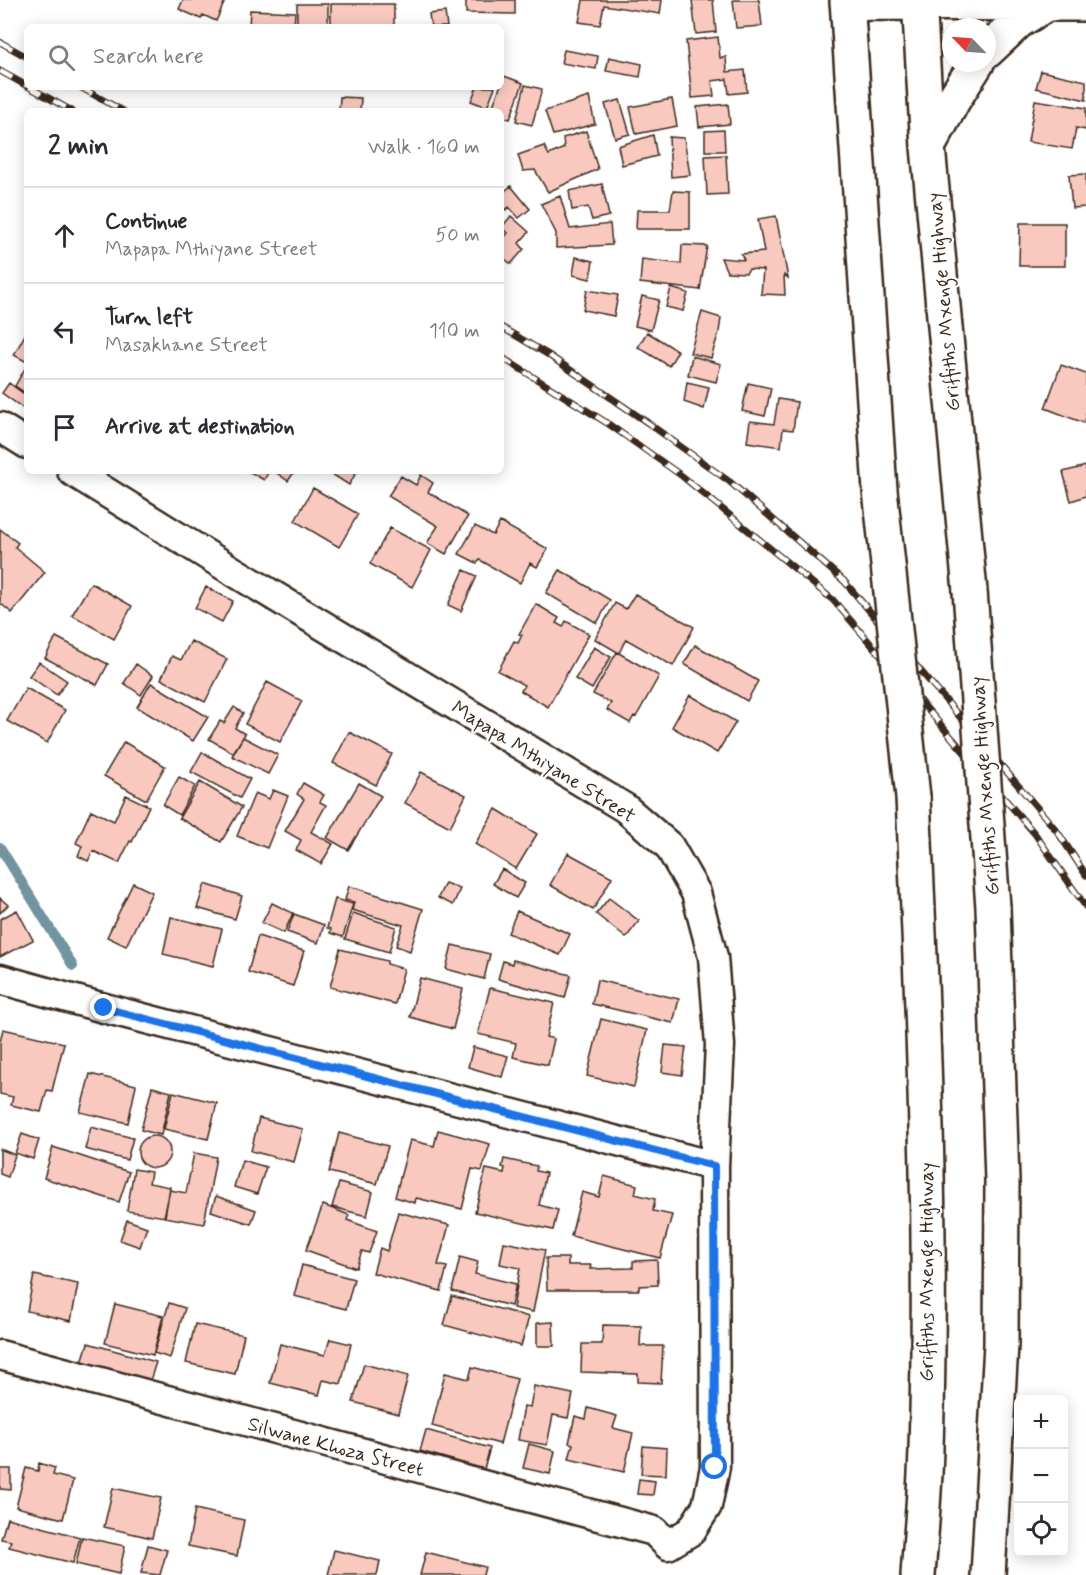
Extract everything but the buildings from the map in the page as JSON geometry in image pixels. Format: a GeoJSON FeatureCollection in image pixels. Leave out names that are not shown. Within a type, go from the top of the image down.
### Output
{"type":"FeatureCollection","features":[{"type":"Feature","properties":{"kind":"street"},"geometry":{"type":"LineString","coordinates":[[847,2],[1086,4]]}},
{"type":"Feature","properties":{"kind":"street","name":"Griffiths Mxenge Highway"},"geometry":{"type":"LineString","coordinates":[[847,2],[880,490],[913,797],[924,1040],[926,1449],[918,1575]]}},
{"type":"Feature","properties":{"kind":"street","name":"Griffiths Mxenge Highway"},"geometry":{"type":"LineString","coordinates":[[919,2],[928,147],[970,591],[993,907],[1002,1193],[1000,1344],[988,1575]]}},
{"type":"Feature","properties":{"kind":"street"},"geometry":{"type":"LineString","coordinates":[[996,43],[1019,21],[1048,3]]}},
{"type":"Feature","properties":{"kind":"street"},"geometry":{"type":"LineString","coordinates":[[928,147],[971,72]]}},
{"type":"Feature","properties":{"kind":"street"},"geometry":{"type":"LineString","coordinates":[[0,427],[24,442]]}},
{"type":"Feature","properties":{"kind":"street","name":"Mapapa Mthiyane Street"},"geometry":{"type":"LineString","coordinates":[[77,474],[625,808],[669,846],[696,892],[713,957],[720,1045],[714,1166],[715,1467],[707,1506],[692,1531],[668,1545]]}},
{"type":"Feature","properties":{"kind":"street"},"geometry":{"type":"LineString","coordinates":[[0,979],[714,1166]]}},
{"type":"Feature","properties":{"kind":"street","name":"Silwane Khoza Street"},"geometry":{"type":"LineString","coordinates":[[0,1355],[654,1531],[668,1545]]}},
{"type":"Feature","properties":{"kind":"waterway"},"geometry":{"type":"LineString","coordinates":[[0,847],[73,966]]}},
{"type":"Feature","properties":{"kind":"railway"},"geometry":{"type":"LineString","coordinates":[[0,42],[24,55]]}},
{"type":"Feature","properties":{"kind":"railway"},"geometry":{"type":"LineString","coordinates":[[0,71],[24,84]]}},
{"type":"Feature","properties":{"kind":"railway"},"geometry":{"type":"LineString","coordinates":[[34,90],[67,108]]}},
{"type":"Feature","properties":{"kind":"railway"},"geometry":{"type":"LineString","coordinates":[[85,90],[118,108]]}},
{"type":"Feature","properties":{"kind":"railway"},"geometry":{"type":"LineString","coordinates":[[504,329],[547,354],[730,482],[844,581],[1057,831],[1086,875]]}},
{"type":"Feature","properties":{"kind":"railway"},"geometry":{"type":"LineString","coordinates":[[504,359],[607,423],[682,476],[833,600],[1035,834],[1086,907]]}},
{"type":"Feature","properties":{"kind":"route"},"geometry":{"type":"LineString","coordinates":[[104,1008],[714,1166],[715,1467]]}}]}
